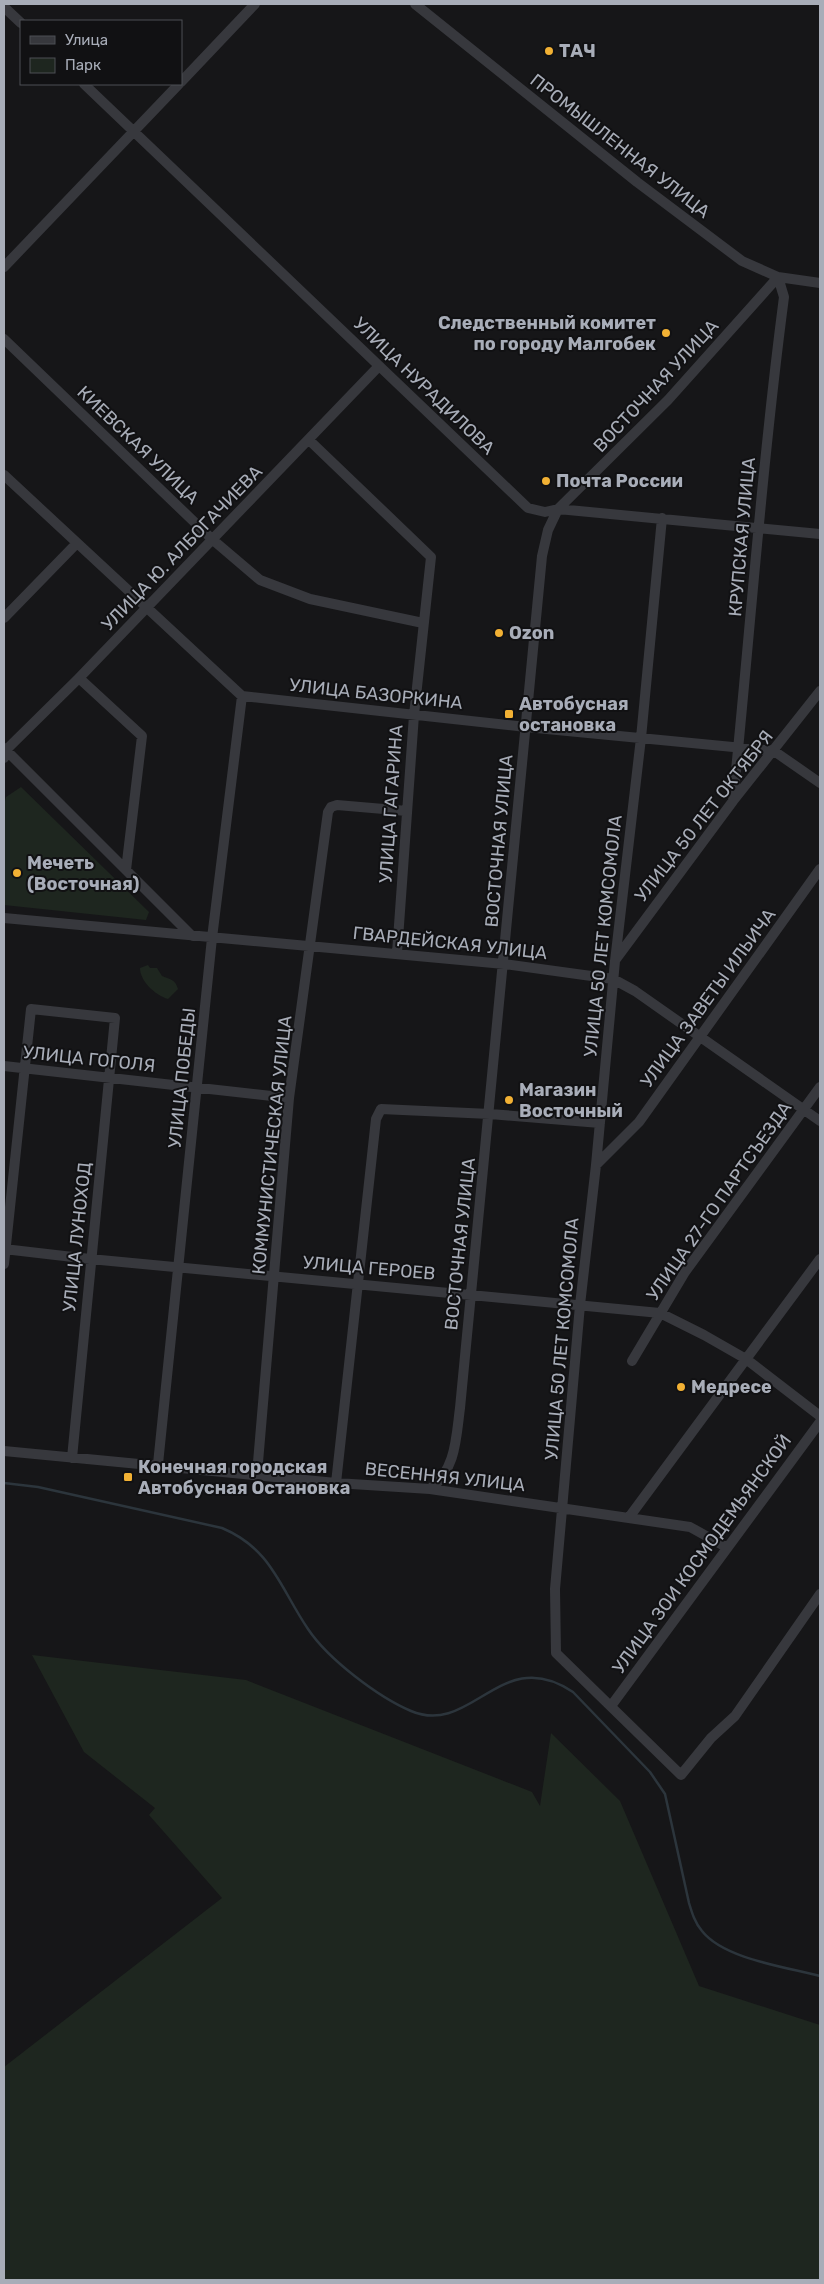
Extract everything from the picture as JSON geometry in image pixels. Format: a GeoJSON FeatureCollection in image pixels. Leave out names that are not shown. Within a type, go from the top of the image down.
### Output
{"type":"FeatureCollection","features":[{"type":"Feature","properties":{"kind":"street"},"geometry":{"type":"LineString","coordinates":[[182,81],[255,4]]}},
{"type":"Feature","properties":{"kind":"street","name":"ПРОМЫШЛЕННАЯ УЛИЦА"},"geometry":{"type":"LineString","coordinates":[[415,4],[704,234],[742,261],[778,277],[820,283]]}},
{"type":"Feature","properties":{"kind":"street"},"geometry":{"type":"LineString","coordinates":[[4,7],[20,23]]}},
{"type":"Feature","properties":{"kind":"street","name":"УЛИЦА НУРАДИЛОВА"},"geometry":{"type":"LineString","coordinates":[[85,85],[523,504],[535,511],[548,530]]}},
{"type":"Feature","properties":{"kind":"street"},"geometry":{"type":"LineString","coordinates":[[4,267],[178,85]]}},
{"type":"Feature","properties":{"kind":"street","name":"ВОСТОЧНАЯ УЛИЦА"},"geometry":{"type":"LineString","coordinates":[[430,1489],[443,1478],[454,1452],[490,1114],[542,556],[548,530],[558,509],[668,400],[778,277]]}},
{"type":"Feature","properties":{"kind":"street","name":"КРУПСКАЯ УЛИЦА"},"geometry":{"type":"LineString","coordinates":[[733,801],[757,526],[784,297],[778,277]]}},
{"type":"Feature","properties":{"kind":"street","name":"КИЕВСКАЯ УЛИЦА"},"geometry":{"type":"LineString","coordinates":[[4,339],[213,540],[260,580],[310,599],[423,623]]}},
{"type":"Feature","properties":{"kind":"street","name":"УЛИЦА Ю. АЛБОГАЧИЕВА"},"geometry":{"type":"LineString","coordinates":[[5,752],[213,540],[379,366]]}},
{"type":"Feature","properties":{"kind":"street","name":"УЛИЦА ГАГАРИНА"},"geometry":{"type":"LineString","coordinates":[[309,440],[431,557],[414,715],[397,953]]}},
{"type":"Feature","properties":{"kind":"street"},"geometry":{"type":"LineString","coordinates":[[4,475],[242,696]]}},
{"type":"Feature","properties":{"kind":"street"},"geometry":{"type":"LineString","coordinates":[[535,511],[558,509],[757,526],[820,534]]}},
{"type":"Feature","properties":{"kind":"street","name":"УЛИЦА 50 ЛЕТ КОМСОМОЛА"},"geometry":{"type":"LineString","coordinates":[[662,518],[641,738],[613,979],[596,1165],[580,1305],[555,1589],[556,1653],[681,1775],[711,1738],[736,1716],[820,1594]]}},
{"type":"Feature","properties":{"kind":"street"},"geometry":{"type":"LineString","coordinates":[[5,613],[77,543]]}},
{"type":"Feature","properties":{"kind":"street"},"geometry":{"type":"LineString","coordinates":[[79,678],[142,736],[126,870]]}},
{"type":"Feature","properties":{"kind":"street","name":"УЛИЦА 50 ЛЕТ ОКТЯБРЯ"},"geometry":{"type":"LineString","coordinates":[[615,961],[733,801],[820,691]]}},
{"type":"Feature","properties":{"kind":"street","name":"УЛИЦА БАЗОРКИНА"},"geometry":{"type":"LineString","coordinates":[[242,696],[526,727],[774,751],[820,783]]}},
{"type":"Feature","properties":{"kind":"street","name":"УЛИЦА ПОБЕДЫ"},"geometry":{"type":"LineString","coordinates":[[158,1464],[212,938],[242,696]]}},
{"type":"Feature","properties":{"kind":"street"},"geometry":{"type":"LineString","coordinates":[[5,752],[192,936]]}},
{"type":"Feature","properties":{"kind":"street","name":"КОММУНИСТИЧЕСКАЯ УЛИЦА"},"geometry":{"type":"LineString","coordinates":[[257,1474],[289,1098],[312,945],[328,812],[331,807],[337,805],[407,810]]}},
{"type":"Feature","properties":{"kind":"street","name":"УЛИЦА ЗАВЕТЫ ИЛЬИЧА"},"geometry":{"type":"LineString","coordinates":[[596,1165],[639,1122],[820,869]]}},
{"type":"Feature","properties":{"kind":"street","name":"ГВАРДЕЙСКАЯ УЛИЦА"},"geometry":{"type":"LineString","coordinates":[[4,918],[397,953],[504,964],[613,979],[635,991],[820,1121]]}},
{"type":"Feature","properties":{"kind":"street","name":"УЛИЦА ЛУНОХОД"},"geometry":{"type":"LineString","coordinates":[[24,1069],[31,1009],[115,1018],[72,1458]]}},
{"type":"Feature","properties":{"kind":"street","name":"УЛИЦА ГОГОЛЯ"},"geometry":{"type":"LineString","coordinates":[[4,1066],[289,1098]]}},
{"type":"Feature","properties":{"kind":"street"},"geometry":{"type":"LineString","coordinates":[[4,1264],[24,1069]]}},
{"type":"Feature","properties":{"kind":"street","name":"УЛИЦА 27-ГО ПАРТСЪЕЗДА"},"geometry":{"type":"LineString","coordinates":[[632,1361],[685,1272],[820,1086]]}},
{"type":"Feature","properties":{"kind":"street"},"geometry":{"type":"LineString","coordinates":[[336,1483],[376,1119],[381,1108],[600,1123]]}},
{"type":"Feature","properties":{"kind":"street","name":"УЛИЦА ГЕРОЕВ"},"geometry":{"type":"LineString","coordinates":[[5,1249],[179,1268],[660,1313],[746,1359],[820,1416]]}},
{"type":"Feature","properties":{"kind":"street"},"geometry":{"type":"LineString","coordinates":[[630,1516],[820,1259]]}},
{"type":"Feature","properties":{"kind":"street","name":"УЛИЦА ЗОИ КОСМОДЕМЬЯНСКОЙ"},"geometry":{"type":"LineString","coordinates":[[611,1706],[726,1547],[820,1422]]}},
{"type":"Feature","properties":{"kind":"street","name":"ВЕСЕННЯЯ УЛИЦА"},"geometry":{"type":"LineString","coordinates":[[4,1451],[158,1464],[336,1483],[430,1489],[690,1526],[726,1547]]}},
{"type":"Feature","properties":{"kind":"green space"},"geometry":{"type":"Polygon","coordinates":[[[21,787],[149,912],[146,920],[4,905],[4,805],[6,797],[21,787]]]}},
{"type":"Feature","properties":{"kind":"green space"},"geometry":{"type":"Polygon","coordinates":[[[148,965],[150,968],[157,968],[162,976],[176,983],[178,989],[168,999],[153,991],[145,982],[140,968],[148,965]]]}},
{"type":"Feature","properties":{"kind":"green space"},"geometry":{"type":"Polygon","coordinates":[[[32,1655],[246,1680],[532,1792],[540,1806],[551,1733],[620,1801],[699,1986],[820,2025],[820,2280],[4,2280],[4,2067],[222,1898],[149,1815],[155,1808],[84,1752],[32,1655]]]}},
{"type":"Feature","properties":{"kind":"waterway"},"geometry":{"type":"LineString","coordinates":[[4,1483],[38,1487],[222,1528],[239,1537],[264,1558],[317,1641],[369,1687],[411,1711],[433,1716],[452,1712],[506,1683],[526,1678],[548,1680],[573,1692],[650,1772],[665,1794],[689,1903],[702,1931],[712,1941],[740,1955],[756,1961],[820,1976]]}},
{"type":"Feature","properties":{"kind":"place","name":"ТАЧ"},"geometry":{"type":"Point","coordinates":[549,51]}},
{"type":"Feature","properties":{"kind":"place","name":"Следственный комитет по городу Малгобек"},"geometry":{"type":"Point","coordinates":[666,333]}},
{"type":"Feature","properties":{"kind":"place","name":"Почта России"},"geometry":{"type":"Point","coordinates":[546,481]}},
{"type":"Feature","properties":{"kind":"place","name":"Ozon"},"geometry":{"type":"Point","coordinates":[499,633]}},
{"type":"Feature","properties":{"kind":"place","name":"Автобусная остановка"},"geometry":{"type":"Point","coordinates":[509,714]}},
{"type":"Feature","properties":{"kind":"place","name":"Мечеть (Восточная)"},"geometry":{"type":"Point","coordinates":[17,873]}},
{"type":"Feature","properties":{"kind":"place","name":"Магазин Восточный"},"geometry":{"type":"Point","coordinates":[509,1100]}},
{"type":"Feature","properties":{"kind":"place","name":"Медресе"},"geometry":{"type":"Point","coordinates":[681,1387]}},
{"type":"Feature","properties":{"kind":"place","name":"Конечная городская Автобусная Остановка"},"geometry":{"type":"Point","coordinates":[128,1477]}}]}
